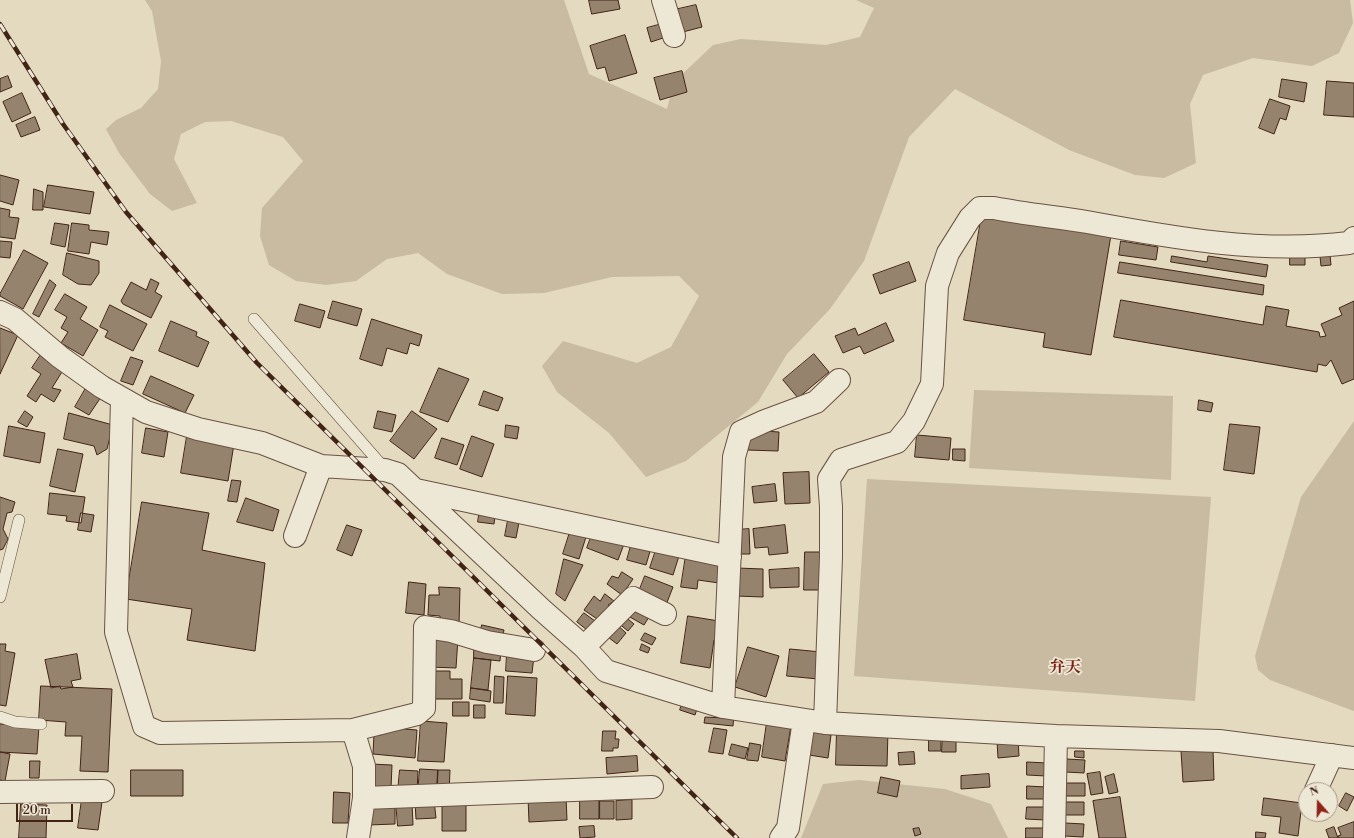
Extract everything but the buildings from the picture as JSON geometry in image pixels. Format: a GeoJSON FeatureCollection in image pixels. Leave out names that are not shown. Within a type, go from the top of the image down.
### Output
{"type":"FeatureCollection","features":[{"type":"Feature","properties":{"kind":"street"},"geometry":{"type":"LineString","coordinates":[[663,0],[674,36]]}},
{"type":"Feature","properties":{"kind":"street"},"geometry":{"type":"LineString","coordinates":[[825,723],[831,557],[831,507],[829,479],[841,460],[898,442],[914,421],[932,384],[937,286],[948,254],[970,218],[980,208],[994,208],[1164,237],[1241,246],[1323,246],[1349,243],[1354,238]]}},
{"type":"Feature","properties":{"kind":"street"},"geometry":{"type":"LineString","coordinates":[[0,312],[15,319],[60,357],[102,387],[146,412],[198,429],[262,443],[321,466],[386,470],[398,474],[541,609],[584,647],[606,672],[723,707],[825,723],[1056,736],[1219,741],[1354,758]]}},
{"type":"Feature","properties":{"kind":"street"},"geometry":{"type":"LineString","coordinates":[[723,707],[734,457],[741,432],[765,421],[816,402],[839,380]]}},
{"type":"Feature","properties":{"kind":"street"},"geometry":{"type":"LineString","coordinates":[[122,399],[116,632],[144,726],[160,733],[353,730],[417,714],[424,708],[425,627],[451,631],[487,642],[534,650]]}},
{"type":"Feature","properties":{"kind":"street"},"geometry":{"type":"LineString","coordinates":[[295,536],[321,466]]}},
{"type":"Feature","properties":{"kind":"street"},"geometry":{"type":"LineString","coordinates":[[415,490],[730,557]]}},
{"type":"Feature","properties":{"kind":"street"},"geometry":{"type":"LineString","coordinates":[[584,647],[633,598],[665,614]]}},
{"type":"Feature","properties":{"kind":"street"},"geometry":{"type":"LineString","coordinates":[[780,838],[788,828],[804,720]]}},
{"type":"Feature","properties":{"kind":"street"},"geometry":{"type":"LineString","coordinates":[[353,730],[364,766],[364,798],[358,838]]}},
{"type":"Feature","properties":{"kind":"street"},"geometry":{"type":"LineString","coordinates":[[1054,838],[1056,736]]}},
{"type":"Feature","properties":{"kind":"street"},"geometry":{"type":"LineString","coordinates":[[1320,782],[1332,755]]}},
{"type":"Feature","properties":{"kind":"street"},"geometry":{"type":"LineString","coordinates":[[364,798],[652,787]]}},
{"type":"Feature","properties":{"kind":"street"},"geometry":{"type":"LineString","coordinates":[[0,792],[103,791]]}},
{"type":"Feature","properties":{"kind":"lane"},"geometry":{"type":"LineString","coordinates":[[254,319],[386,470]]}},
{"type":"Feature","properties":{"kind":"lane"},"geometry":{"type":"LineString","coordinates":[[0,597],[19,520]]}},
{"type":"Feature","properties":{"kind":"lane"},"geometry":{"type":"LineString","coordinates":[[0,717],[15,722],[41,724]]}},
{"type":"Feature","properties":{"kind":"shaded area"},"geometry":{"type":"Polygon","coordinates":[[[145,0],[564,0],[589,74],[667,109],[674,82],[713,45],[741,39],[826,45],[860,37],[874,8],[856,0],[1350,0],[1353,23],[1339,53],[1312,66],[1253,58],[1203,75],[1190,104],[1196,163],[1164,178],[1135,175],[1069,150],[955,89],[909,137],[864,261],[830,309],[787,354],[758,402],[686,461],[646,477],[609,433],[557,392],[542,366],[563,341],[637,363],[671,347],[699,296],[679,276],[612,277],[544,293],[502,294],[447,274],[418,253],[387,259],[356,281],[326,285],[296,281],[269,265],[260,236],[262,208],[303,161],[283,137],[231,121],[205,122],[181,134],[174,159],[197,203],[172,211],[150,194],[119,153],[106,129],[116,120],[141,108],[158,89],[161,61],[152,11],[145,0]]]}},
{"type":"Feature","properties":{"kind":"shaded area"},"geometry":{"type":"Polygon","coordinates":[[[974,390],[1173,396],[1171,480],[969,468],[974,390]]]}},
{"type":"Feature","properties":{"kind":"shaded area"},"geometry":{"type":"Polygon","coordinates":[[[1354,421],[1354,711],[1270,680],[1258,670],[1255,656],[1301,497],[1354,421]]]}},
{"type":"Feature","properties":{"kind":"shaded area"},"geometry":{"type":"Polygon","coordinates":[[[867,479],[1211,497],[1195,701],[854,676],[867,479]]]}},
{"type":"Feature","properties":{"kind":"shaded area"},"geometry":{"type":"Polygon","coordinates":[[[859,780],[945,789],[991,804],[1008,838],[801,838],[823,784],[859,780]]]}},
{"type":"Feature","properties":{"kind":"railway"},"geometry":{"type":"LineString","coordinates":[[0,24],[63,124],[126,212],[257,363],[737,838]]}},
{"type":"Feature","properties":{"kind":"district","name":"弁天"},"geometry":{"type":"Point","coordinates":[1065,668]}}]}
